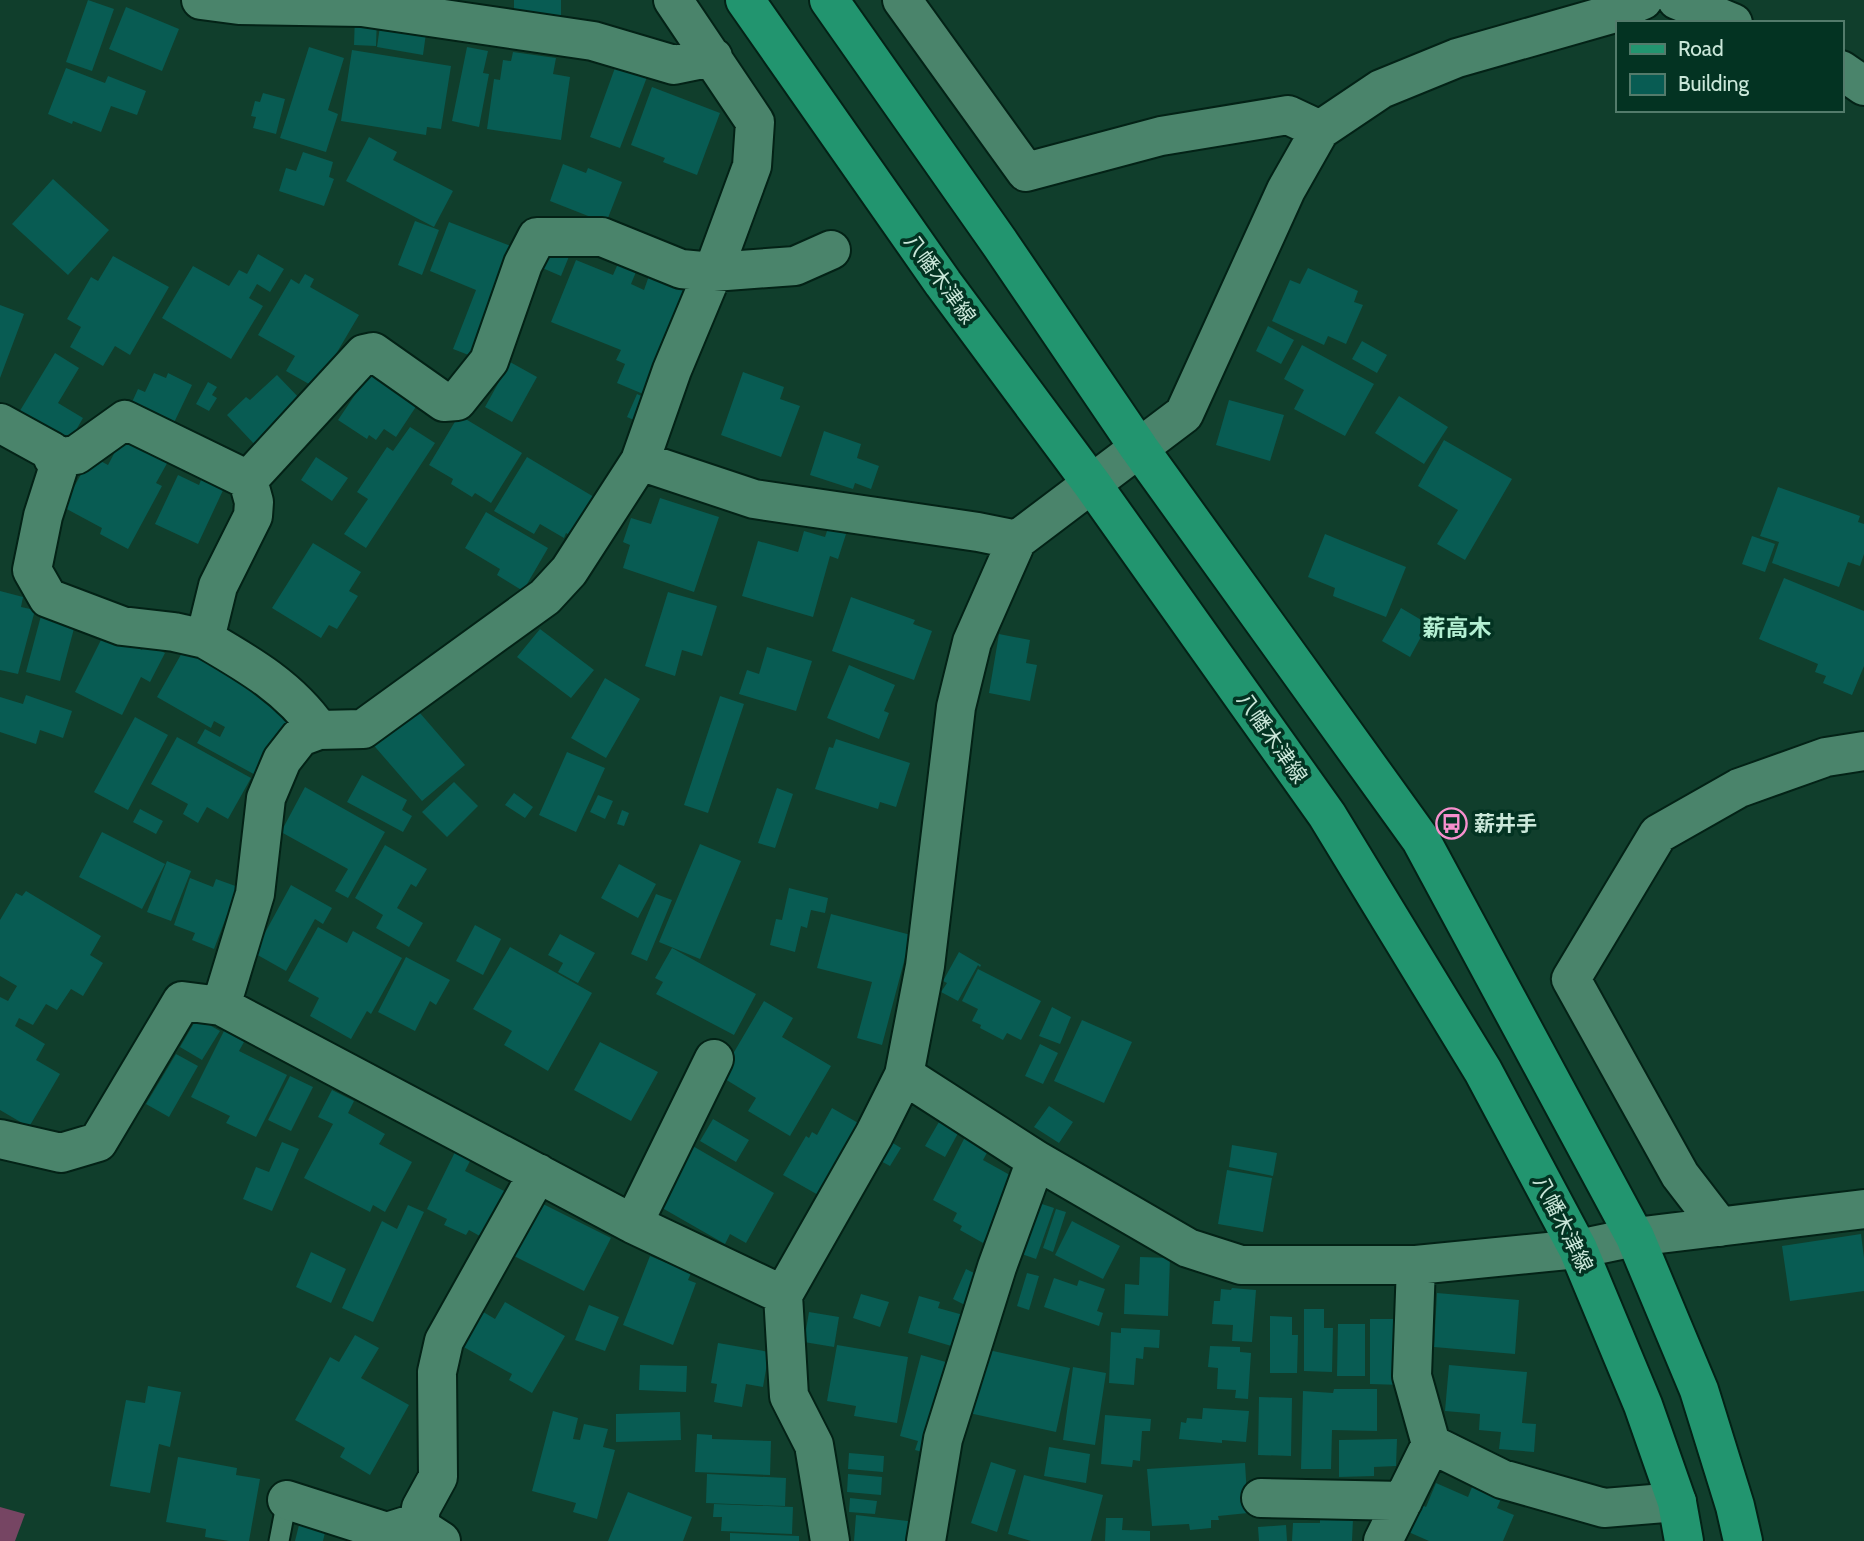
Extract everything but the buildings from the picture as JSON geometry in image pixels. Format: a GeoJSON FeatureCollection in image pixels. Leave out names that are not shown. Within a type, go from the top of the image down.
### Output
{"type":"FeatureCollection","features":[{"type":"Feature","properties":{"kind":"main road","name":"八幡木津線"},"geometry":{"type":"LineString","coordinates":[[745,0],[943,283],[1092,484],[1327,815],[1483,1071],[1578,1248],[1643,1405],[1677,1502],[1684,1541]]}},
{"type":"Feature","properties":{"kind":"main road"},"geometry":{"type":"LineString","coordinates":[[829,0],[1139,448],[1421,840],[1635,1237],[1699,1390],[1735,1506],[1743,1541]]}},
{"type":"Feature","properties":{"kind":"street"},"geometry":{"type":"LineString","coordinates":[[201,0],[239,5],[362,7],[593,40],[674,65],[713,57]]}},
{"type":"Feature","properties":{"kind":"street"},"geometry":{"type":"LineString","coordinates":[[221,1006],[255,894],[266,798],[288,752],[300,737],[319,730],[363,729],[545,597],[569,571],[640,461],[672,370],[713,272],[752,166],[755,122],[673,0]]}},
{"type":"Feature","properties":{"kind":"street"},"geometry":{"type":"LineString","coordinates":[[902,0],[1026,172],[1161,136],[1288,115],[1320,130]]}},
{"type":"Feature","properties":{"kind":"street"},"geometry":{"type":"LineString","coordinates":[[830,1541],[814,1445],[789,1396],[783,1295],[874,1135],[904,1075],[925,966],[956,707],[972,642],[1017,540],[1184,414],[1286,190],[1320,130],[1381,89],[1457,58],[1608,15],[1643,0]]}},
{"type":"Feature","properties":{"kind":"street"},"geometry":{"type":"LineString","coordinates":[[1677,0],[1727,21]]}},
{"type":"Feature","properties":{"kind":"street"},"geometry":{"type":"LineString","coordinates":[[1843,71],[1864,86]]}},
{"type":"Feature","properties":{"kind":"street"},"geometry":{"type":"LineString","coordinates":[[248,480],[364,354],[373,352],[444,402],[457,401],[489,361],[523,264],[537,237],[602,237],[681,269],[713,272],[795,266],[831,250]]}},
{"type":"Feature","properties":{"kind":"street"},"geometry":{"type":"LineString","coordinates":[[53,458],[76,455],[125,421],[248,480],[254,502],[253,516],[218,586],[205,639]]}},
{"type":"Feature","properties":{"kind":"street"},"geometry":{"type":"LineString","coordinates":[[0,423],[51,451],[58,469],[43,516],[32,570],[48,598],[122,626],[174,632],[205,639],[261,672],[304,709],[319,730]]}},
{"type":"Feature","properties":{"kind":"street"},"geometry":{"type":"LineString","coordinates":[[640,461],[754,499],[1017,540]]}},
{"type":"Feature","properties":{"kind":"street"},"geometry":{"type":"LineString","coordinates":[[1720,1227],[1680,1175],[1571,979],[1658,834],[1739,789],[1826,757],[1864,751]]}},
{"type":"Feature","properties":{"kind":"street"},"geometry":{"type":"LineString","coordinates":[[0,1139],[61,1153],[98,1142],[182,1001],[221,1006],[633,1223],[783,1295]]}},
{"type":"Feature","properties":{"kind":"street"},"geometry":{"type":"LineString","coordinates":[[633,1223],[714,1059]]}},
{"type":"Feature","properties":{"kind":"street"},"geometry":{"type":"LineString","coordinates":[[904,1075],[1036,1160],[1188,1248],[1241,1265],[1416,1265],[1578,1248],[1635,1237],[1864,1209]]}},
{"type":"Feature","properties":{"kind":"street"},"geometry":{"type":"LineString","coordinates":[[926,1541],[943,1439],[997,1267],[1036,1160]]}},
{"type":"Feature","properties":{"kind":"street"},"geometry":{"type":"LineString","coordinates":[[287,1500],[387,1532],[430,1531],[421,1508],[438,1477],[437,1372],[443,1341],[538,1173]]}},
{"type":"Feature","properties":{"kind":"street"},"geometry":{"type":"LineString","coordinates":[[1383,1541],[1431,1444],[1412,1376],[1416,1265]]}},
{"type":"Feature","properties":{"kind":"street"},"geometry":{"type":"LineString","coordinates":[[1431,1444],[1502,1479],[1604,1508],[1677,1502]]}},
{"type":"Feature","properties":{"kind":"street"},"geometry":{"type":"LineString","coordinates":[[1261,1499],[1403,1501]]}},
{"type":"Feature","properties":{"kind":"lane"},"geometry":{"type":"LineString","coordinates":[[279,1541],[287,1500]]}},
{"type":"Feature","properties":{"kind":"shaded area"},"geometry":{"type":"Polygon","coordinates":[[[0,1507],[25,1514],[15,1541],[0,1541],[0,1507]]]}},
{"type":"Feature","properties":{"kind":"place","name":"薪井手"},"geometry":{"type":"Point","coordinates":[1451,824]}},
{"type":"Feature","properties":{"kind":"district","name":"薪高木"},"geometry":{"type":"Point","coordinates":[1457,628]}}]}
